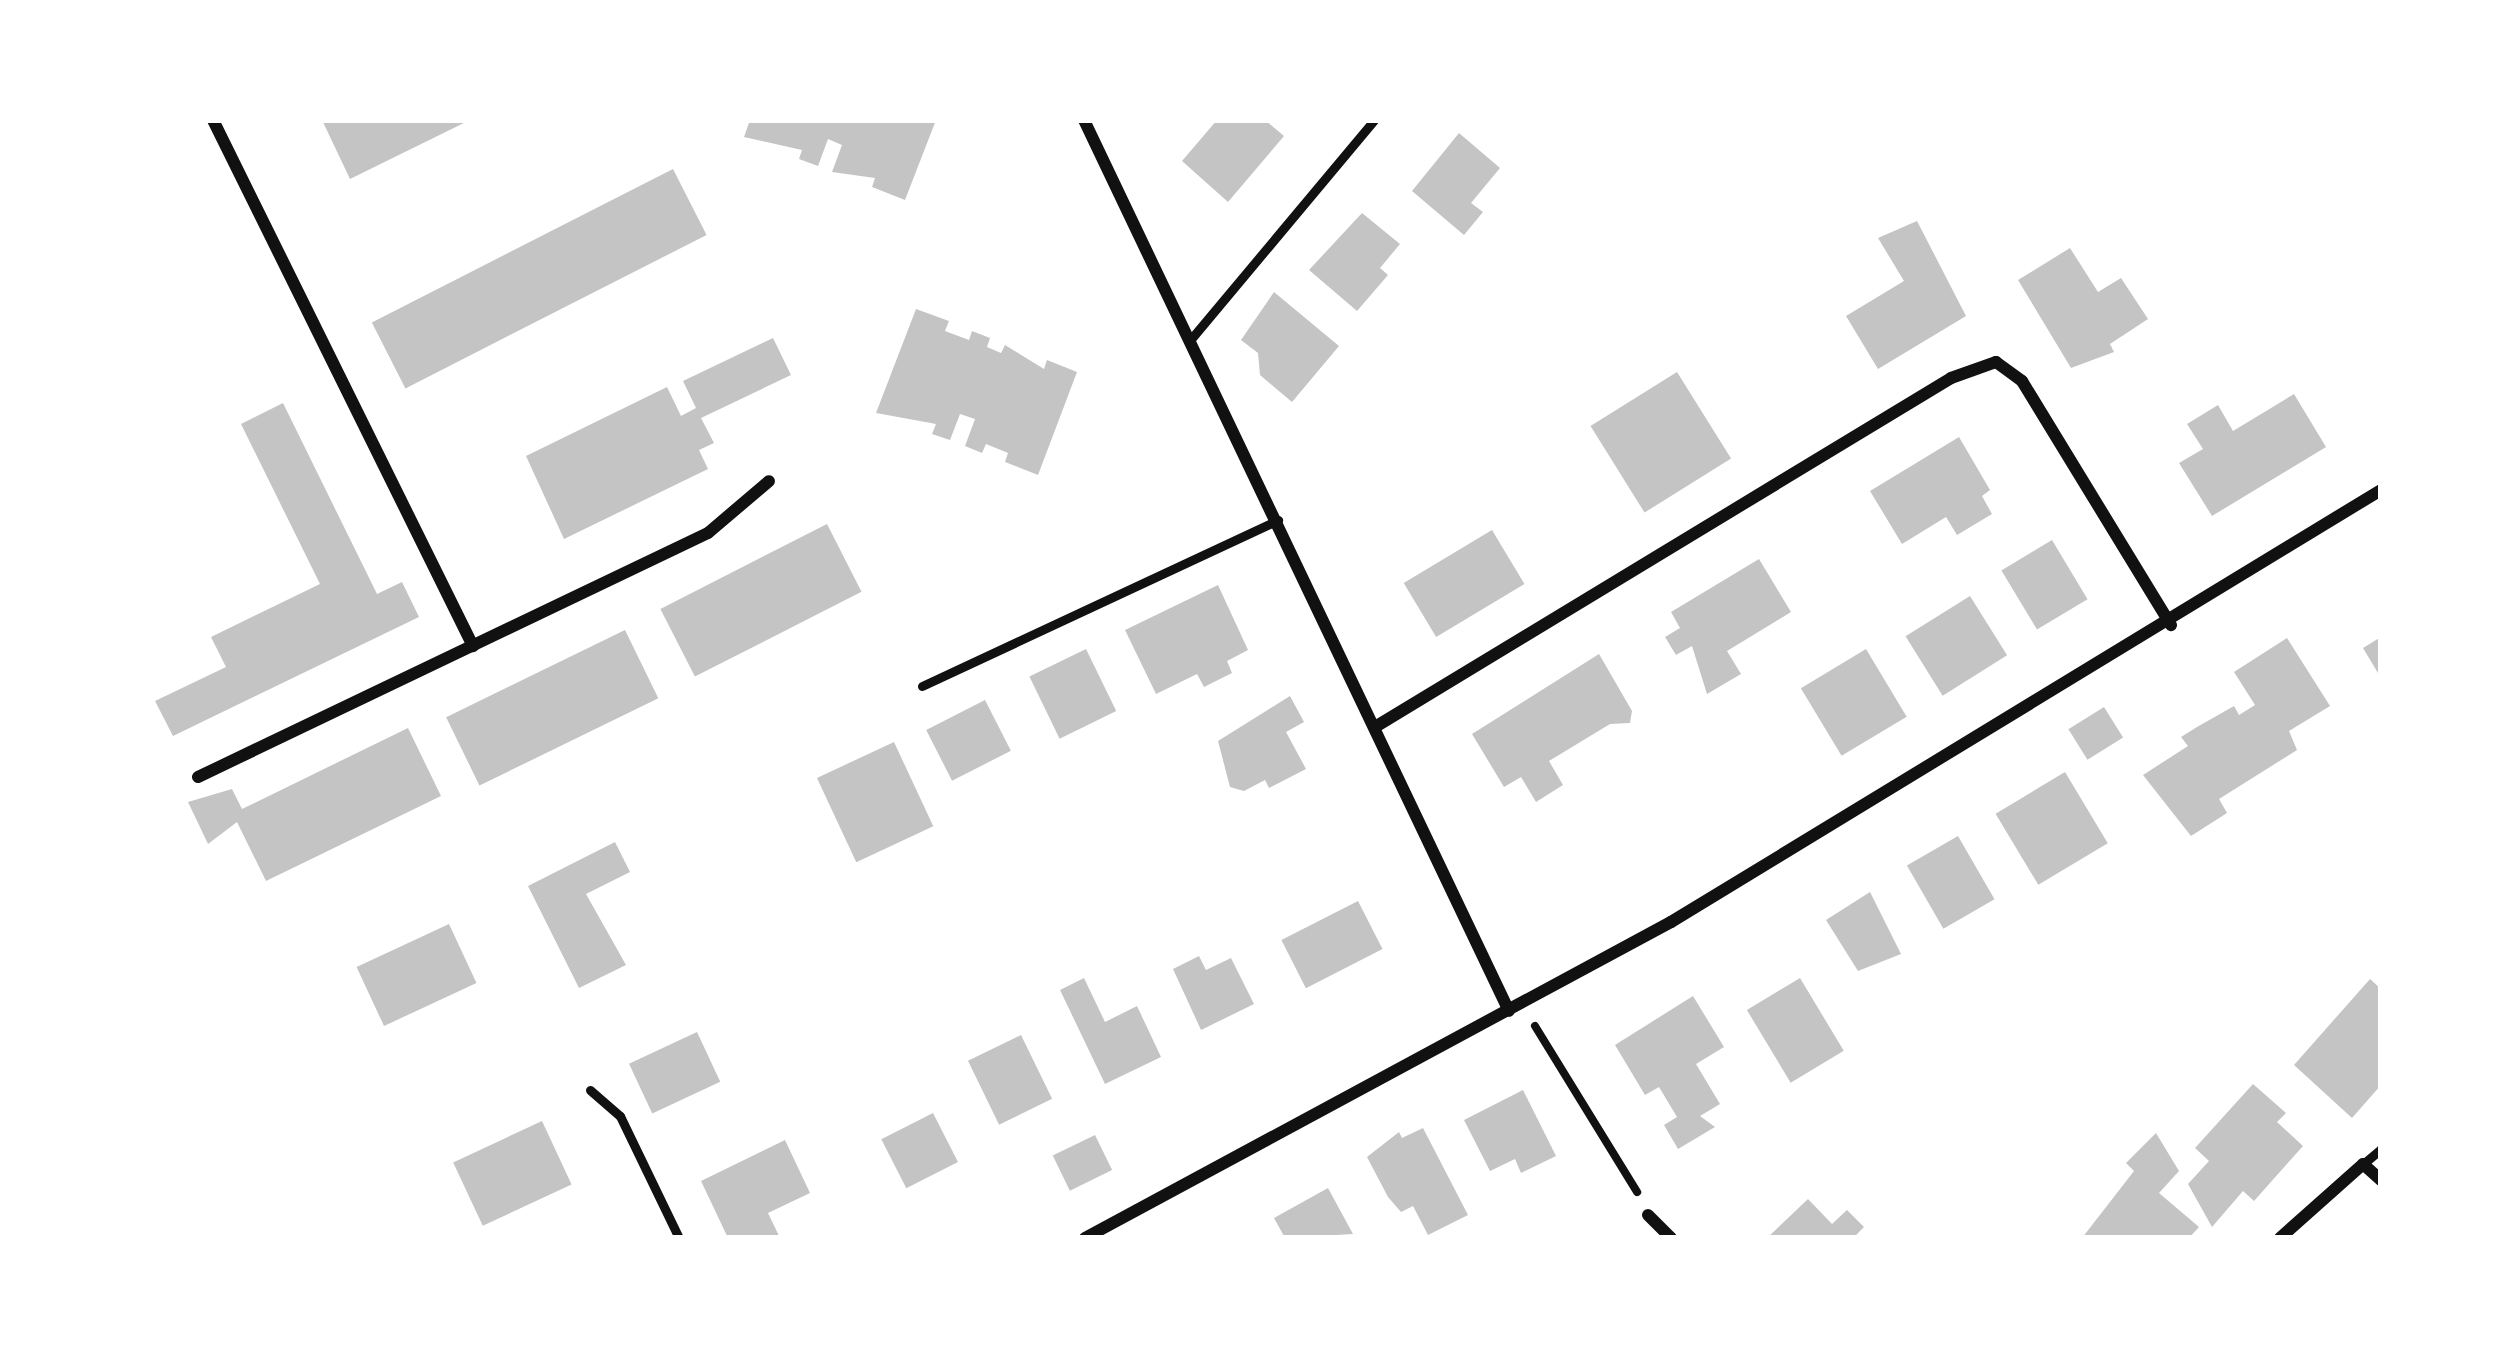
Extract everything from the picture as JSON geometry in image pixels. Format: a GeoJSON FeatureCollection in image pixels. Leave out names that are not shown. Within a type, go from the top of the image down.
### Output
{"type":"FeatureCollection","features":[{"type":"Feature","properties":{"kind":"street"},"geometry":{"type":"LineString","coordinates":[[213,120],[473,646]]}},
{"type":"Feature","properties":{"kind":"street"},"geometry":{"type":"LineString","coordinates":[[1084,120],[1509,1011]]}},
{"type":"Feature","properties":{"kind":"street"},"geometry":{"type":"LineString","coordinates":[[1376,728],[1952,377],[1996,362],[2022,381],[2171,625]]}},
{"type":"Feature","properties":{"kind":"street"},"geometry":{"type":"LineString","coordinates":[[198,777],[708,533],[769,481]]}},
{"type":"Feature","properties":{"kind":"street"},"geometry":{"type":"LineString","coordinates":[[1085,1238],[1522,1004],[2171,625],[2381,490]]}},
{"type":"Feature","properties":{"kind":"street"},"geometry":{"type":"LineString","coordinates":[[2280,1238],[2362,1164],[2381,1180]]}},
{"type":"Feature","properties":{"kind":"street"},"geometry":{"type":"LineString","coordinates":[[1648,1215],[1671,1238]]}},
{"type":"Feature","properties":{"kind":"lane"},"geometry":{"type":"LineString","coordinates":[[1191,339],[1374,120]]}},
{"type":"Feature","properties":{"kind":"lane"},"geometry":{"type":"LineString","coordinates":[[922,686],[1278,520]]}},
{"type":"Feature","properties":{"kind":"lane"},"geometry":{"type":"LineString","coordinates":[[590,1090],[620,1116],[679,1238]]}},
{"type":"Feature","properties":{"kind":"lane"},"geometry":{"type":"LineString","coordinates":[[2362,1164],[2381,1149]]}},
{"type":"Feature","properties":{"kind":"path"},"geometry":{"type":"LineString","coordinates":[[1522,1004],[1648,1215]]}},
{"type":"Feature","properties":{"kind":"building"},"geometry":{"type":"Polygon","coordinates":[[[322,120],[470,120],[350,179],[322,120]]]}},
{"type":"Feature","properties":{"kind":"building"},"geometry":{"type":"Polygon","coordinates":[[[750,120],[936,120],[905,200],[872,187],[875,178],[832,172],[842,145],[828,139],[818,166],[799,159],[802,150],[744,137],[750,120]]]}},
{"type":"Feature","properties":{"kind":"building"},"geometry":{"type":"Polygon","coordinates":[[[1217,120],[1265,120],[1284,136],[1228,202],[1182,161],[1217,120]]]}},
{"type":"Feature","properties":{"kind":"building"},"geometry":{"type":"Polygon","coordinates":[[[1459,133],[1500,168],[1471,203],[1483,212],[1464,235],[1412,191],[1459,133]]]}},
{"type":"Feature","properties":{"kind":"building"},"geometry":{"type":"Polygon","coordinates":[[[673,169],[707,235],[405,388],[372,322],[673,169]]]}},
{"type":"Feature","properties":{"kind":"building"},"geometry":{"type":"Polygon","coordinates":[[[1362,213],[1400,244],[1380,268],[1388,275],[1357,311],[1309,270],[1362,213]]]}},
{"type":"Feature","properties":{"kind":"building"},"geometry":{"type":"Polygon","coordinates":[[[1917,221],[1966,316],[1878,369],[1846,316],[1904,281],[1878,238],[1917,221]]]}},
{"type":"Feature","properties":{"kind":"building"},"geometry":{"type":"Polygon","coordinates":[[[2070,248],[2098,292],[2121,278],[2148,319],[2110,344],[2114,352],[2071,368],[2018,280],[2070,248]]]}},
{"type":"Feature","properties":{"kind":"building"},"geometry":{"type":"Polygon","coordinates":[[[1274,292],[1339,346],[1292,402],[1260,375],[1258,353],[1241,340],[1274,292]]]}},
{"type":"Feature","properties":{"kind":"building"},"geometry":{"type":"Polygon","coordinates":[[[916,309],[949,321],[945,331],[969,340],[972,331],[990,338],[987,347],[1001,353],[1005,345],[1044,369],[1047,360],[1077,372],[1038,475],[1005,462],[1008,453],[986,444],[982,453],[965,446],[975,419],[960,414],[950,440],[932,434],[936,424],[876,413],[916,309]]]}},
{"type":"Feature","properties":{"kind":"building"},"geometry":{"type":"Polygon","coordinates":[[[773,338],[791,375],[701,418],[714,443],[699,450],[708,469],[564,539],[526,456],[667,387],[681,416],[696,408],[683,381],[773,338]]]}},
{"type":"Feature","properties":{"kind":"building"},"geometry":{"type":"Polygon","coordinates":[[[1677,372],[1731,459],[1645,513],[1590,426],[1677,372]]]}},
{"type":"Feature","properties":{"kind":"building"},"geometry":{"type":"Polygon","coordinates":[[[2294,394],[2326,447],[2212,516],[2179,463],[2203,449],[2187,424],[2218,405],[2233,431],[2294,394]]]}},
{"type":"Feature","properties":{"kind":"building"},"geometry":{"type":"Polygon","coordinates":[[[283,403],[377,594],[402,582],[419,617],[173,736],[155,701],[226,667],[211,637],[320,584],[241,424],[283,403]]]}},
{"type":"Feature","properties":{"kind":"building"},"geometry":{"type":"Polygon","coordinates":[[[1959,437],[1990,490],[1982,496],[1992,514],[1957,535],[1946,517],[1902,544],[1870,491],[1959,437]]]}},
{"type":"Feature","properties":{"kind":"building"},"geometry":{"type":"Polygon","coordinates":[[[827,524],[862,592],[695,677],[660,609],[827,524]]]}},
{"type":"Feature","properties":{"kind":"building"},"geometry":{"type":"Polygon","coordinates":[[[1492,530],[1524,584],[1436,637],[1404,583],[1492,530]]]}},
{"type":"Feature","properties":{"kind":"building"},"geometry":{"type":"Polygon","coordinates":[[[2052,540],[2088,599],[2037,630],[2001,570],[2052,540]]]}},
{"type":"Feature","properties":{"kind":"building"},"geometry":{"type":"Polygon","coordinates":[[[1759,559],[1791,612],[1727,651],[1741,674],[1707,694],[1692,646],[1676,655],[1665,637],[1680,628],[1671,612],[1759,559]]]}},
{"type":"Feature","properties":{"kind":"building"},"geometry":{"type":"Polygon","coordinates":[[[1218,585],[1248,650],[1227,661],[1232,673],[1204,687],[1197,674],[1156,694],[1125,630],[1218,585]]]}},
{"type":"Feature","properties":{"kind":"building"},"geometry":{"type":"Polygon","coordinates":[[[1970,596],[2007,655],[1943,696],[1906,636],[1970,596]]]}},
{"type":"Feature","properties":{"kind":"building"},"geometry":{"type":"Polygon","coordinates":[[[625,630],[658,698],[479,786],[446,717],[625,630]]]}},
{"type":"Feature","properties":{"kind":"building"},"geometry":{"type":"Polygon","coordinates":[[[2381,637],[2381,678],[2363,648],[2381,637]]]}},
{"type":"Feature","properties":{"kind":"building"},"geometry":{"type":"Polygon","coordinates":[[[2287,638],[2330,706],[2289,731],[2297,750],[2219,799],[2227,813],[2191,836],[2143,775],[2188,746],[2181,737],[2234,706],[2239,715],[2255,705],[2234,672],[2287,638]]]}},
{"type":"Feature","properties":{"kind":"building"},"geometry":{"type":"Polygon","coordinates":[[[1086,649],[1116,711],[1060,739],[1029,677],[1086,649]]]}},
{"type":"Feature","properties":{"kind":"building"},"geometry":{"type":"Polygon","coordinates":[[[1866,649],[1907,717],[1842,756],[1801,688],[1866,649]]]}},
{"type":"Feature","properties":{"kind":"building"},"geometry":{"type":"Polygon","coordinates":[[[1599,654],[1632,711],[1630,723],[1610,724],[1549,761],[1563,785],[1536,802],[1521,777],[1504,787],[1472,734],[1599,654]]]}},
{"type":"Feature","properties":{"kind":"building"},"geometry":{"type":"Polygon","coordinates":[[[1290,696],[1304,722],[1286,732],[1306,769],[1269,788],[1265,780],[1244,791],[1230,787],[1218,741],[1290,696]]]}},
{"type":"Feature","properties":{"kind":"building"},"geometry":{"type":"Polygon","coordinates":[[[985,700],[1011,751],[952,781],[926,730],[985,700]]]}},
{"type":"Feature","properties":{"kind":"building"},"geometry":{"type":"Polygon","coordinates":[[[2104,707],[2123,738],[2087,760],[2068,729],[2104,707]]]}},
{"type":"Feature","properties":{"kind":"building"},"geometry":{"type":"Polygon","coordinates":[[[408,728],[441,796],[266,881],[237,822],[208,844],[188,802],[232,789],[242,809],[408,728]]]}},
{"type":"Feature","properties":{"kind":"building"},"geometry":{"type":"Polygon","coordinates":[[[894,742],[933,826],[856,862],[817,778],[894,742]]]}},
{"type":"Feature","properties":{"kind":"building"},"geometry":{"type":"Polygon","coordinates":[[[2065,772],[2108,843],[2038,885],[1996,814],[2065,772]]]}},
{"type":"Feature","properties":{"kind":"building"},"geometry":{"type":"Polygon","coordinates":[[[1958,836],[1994,899],[1943,929],[1907,866],[1958,836]]]}},
{"type":"Feature","properties":{"kind":"building"},"geometry":{"type":"Polygon","coordinates":[[[615,842],[630,872],[586,894],[626,965],[579,988],[528,886],[615,842]]]}},
{"type":"Feature","properties":{"kind":"building"},"geometry":{"type":"Polygon","coordinates":[[[1870,892],[1901,954],[1858,971],[1826,920],[1870,892]]]}},
{"type":"Feature","properties":{"kind":"building"},"geometry":{"type":"Polygon","coordinates":[[[1358,901],[1383,949],[1306,988],[1281,940],[1358,901]]]}},
{"type":"Feature","properties":{"kind":"building"},"geometry":{"type":"Polygon","coordinates":[[[449,924],[476,983],[384,1026],[357,967],[449,924]]]}},
{"type":"Feature","properties":{"kind":"building"},"geometry":{"type":"Polygon","coordinates":[[[1199,956],[1206,970],[1231,958],[1254,1004],[1201,1030],[1173,969],[1199,956]]]}},
{"type":"Feature","properties":{"kind":"building"},"geometry":{"type":"Polygon","coordinates":[[[1084,978],[1105,1022],[1137,1006],[1161,1057],[1105,1084],[1060,990],[1084,978]]]}},
{"type":"Feature","properties":{"kind":"building"},"geometry":{"type":"Polygon","coordinates":[[[1800,978],[1844,1051],[1791,1083],[1747,1010],[1800,978]]]}},
{"type":"Feature","properties":{"kind":"building"},"geometry":{"type":"Polygon","coordinates":[[[2370,979],[2381,989],[2381,1085],[2352,1118],[2294,1065],[2370,979]]]}},
{"type":"Feature","properties":{"kind":"building"},"geometry":{"type":"Polygon","coordinates":[[[1693,996],[1724,1047],[1696,1064],[1720,1104],[1700,1116],[1715,1127],[1678,1149],[1664,1125],[1677,1117],[1659,1087],[1645,1095],[1615,1045],[1693,996]]]}},
{"type":"Feature","properties":{"kind":"building"},"geometry":{"type":"Polygon","coordinates":[[[697,1032],[720,1082],[652,1114],[629,1064],[697,1032]]]}},
{"type":"Feature","properties":{"kind":"building"},"geometry":{"type":"Polygon","coordinates":[[[1021,1035],[1052,1099],[999,1125],[968,1061],[1021,1035]]]}},
{"type":"Feature","properties":{"kind":"building"},"geometry":{"type":"Polygon","coordinates":[[[2253,1084],[2286,1113],[2277,1122],[2303,1146],[2254,1201],[2243,1191],[2212,1227],[2188,1184],[2209,1161],[2195,1148],[2253,1084]]]}},
{"type":"Feature","properties":{"kind":"building"},"geometry":{"type":"Polygon","coordinates":[[[1523,1090],[1556,1156],[1521,1173],[1515,1159],[1490,1171],[1464,1120],[1523,1090]]]}},
{"type":"Feature","properties":{"kind":"building"},"geometry":{"type":"Polygon","coordinates":[[[933,1113],[958,1162],[906,1188],[881,1139],[933,1113]]]}},
{"type":"Feature","properties":{"kind":"building"},"geometry":{"type":"Polygon","coordinates":[[[542,1121],[572,1184],[483,1226],[453,1162],[542,1121]]]}},
{"type":"Feature","properties":{"kind":"building"},"geometry":{"type":"Polygon","coordinates":[[[1423,1128],[1468,1215],[1428,1235],[1413,1206],[1401,1212],[1388,1197],[1367,1157],[1399,1132],[1402,1138],[1423,1128]]]}},
{"type":"Feature","properties":{"kind":"building"},"geometry":{"type":"Polygon","coordinates":[[[2156,1133],[2179,1171],[2159,1193],[2199,1227],[2189,1238],[2082,1238],[2134,1171],[2126,1163],[2156,1133]]]}},
{"type":"Feature","properties":{"kind":"building"},"geometry":{"type":"Polygon","coordinates":[[[1095,1135],[1112,1170],[1070,1191],[1053,1156],[1095,1135]]]}},
{"type":"Feature","properties":{"kind":"building"},"geometry":{"type":"Polygon","coordinates":[[[785,1140],[810,1193],[768,1213],[780,1238],[728,1238],[701,1181],[785,1140]]]}},
{"type":"Feature","properties":{"kind":"building"},"geometry":{"type":"Polygon","coordinates":[[[1328,1188],[1353,1234],[1285,1238],[1274,1218],[1328,1188]]]}},
{"type":"Feature","properties":{"kind":"building"},"geometry":{"type":"Polygon","coordinates":[[[1808,1199],[1832,1224],[1847,1210],[1864,1227],[1853,1238],[1767,1238],[1808,1199]]]}}]}
